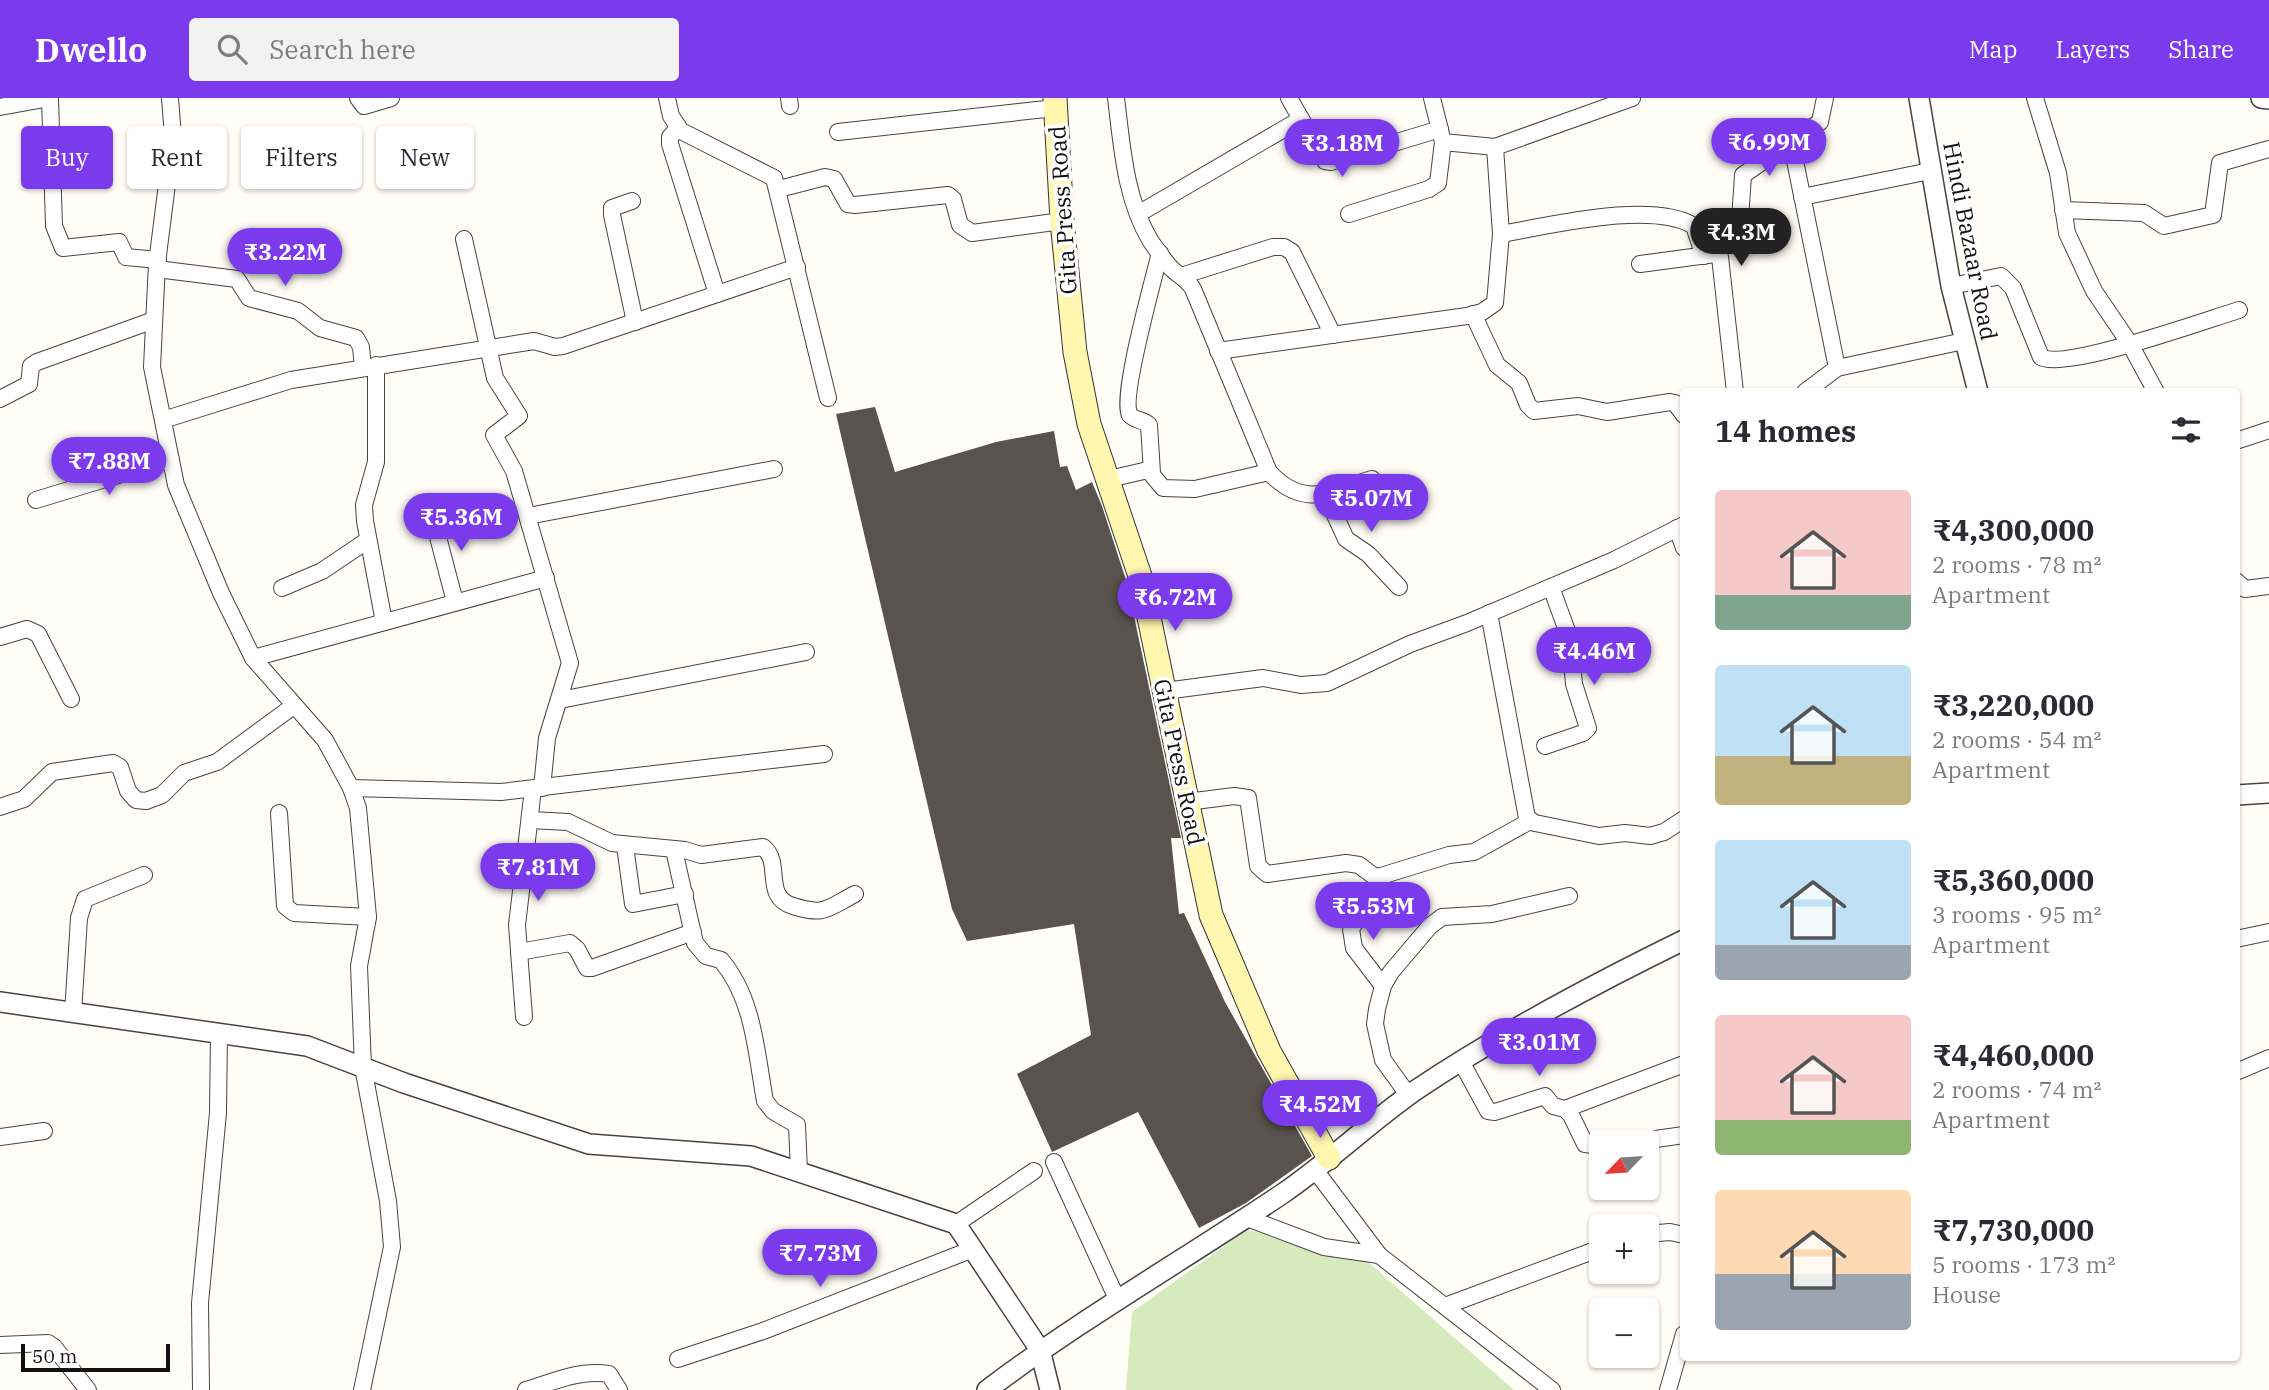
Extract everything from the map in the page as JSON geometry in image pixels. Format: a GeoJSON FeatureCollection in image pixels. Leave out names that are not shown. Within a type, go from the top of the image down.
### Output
{"type":"FeatureCollection","features":[{"type":"Feature","properties":{"kind":"main road","name":"Gita Press Road"},"geometry":{"type":"LineString","coordinates":[[1055,103],[1062,220],[1075,352],[1089,424],[1140,579],[1211,915],[1223,950],[1322,1164]]}},
{"type":"Feature","properties":{"kind":"street"},"geometry":{"type":"LineString","coordinates":[[0,107],[50,98],[54,226],[63,248],[119,242],[127,257],[237,279],[249,298],[298,311],[320,328],[356,338],[369,366],[376,462],[364,505],[384,622]]}},
{"type":"Feature","properties":{"kind":"street"},"geometry":{"type":"LineString","coordinates":[[170,98],[173,137],[158,265],[152,367],[176,485],[221,593],[253,658],[292,707],[325,740],[351,788],[358,808],[368,917],[359,966],[363,1068],[388,1201],[392,1247],[362,1390]]}},
{"type":"Feature","properties":{"kind":"street"},"geometry":{"type":"LineString","coordinates":[[358,98],[364,106],[370,106],[391,98]]}},
{"type":"Feature","properties":{"kind":"street"},"geometry":{"type":"LineString","coordinates":[[667,98],[671,116],[678,128],[774,178],[779,189],[828,398]]}},
{"type":"Feature","properties":{"kind":"street"},"geometry":{"type":"LineString","coordinates":[[1116,98],[1125,166],[1138,214],[1155,247],[1193,289],[1269,472],[1282,487],[1299,495],[1325,493],[1372,479]]}},
{"type":"Feature","properties":{"kind":"street"},"geometry":{"type":"LineString","coordinates":[[1289,98],[1325,160],[1331,162],[1442,135],[1495,147],[1632,98]]}},
{"type":"Feature","properties":{"kind":"street"},"geometry":{"type":"LineString","coordinates":[[1349,214],[1429,189],[1438,183],[1442,135],[1432,98]]}},
{"type":"Feature","properties":{"kind":"street"},"geometry":{"type":"LineString","coordinates":[[1640,264],[1702,248],[1737,226],[1740,220],[1744,175],[1820,122],[1825,98]]}},
{"type":"Feature","properties":{"kind":"street","name":"Hindi Bazaar Road"},"geometry":{"type":"LineString","coordinates":[[1919,98],[1951,286],[1977,388]]}},
{"type":"Feature","properties":{"kind":"street"},"geometry":{"type":"LineString","coordinates":[[2035,98],[2058,173],[2067,233],[2094,291],[2130,344],[2154,388]]}},
{"type":"Feature","properties":{"kind":"street"},"geometry":{"type":"LineString","coordinates":[[2261,98],[2269,99]]}},
{"type":"Feature","properties":{"kind":"street"},"geometry":{"type":"LineString","coordinates":[[838,132],[1055,103]]}},
{"type":"Feature","properties":{"kind":"street"},"geometry":{"type":"LineString","coordinates":[[1138,214],[1301,119]]}},
{"type":"Feature","properties":{"kind":"street"},"geometry":{"type":"LineString","coordinates":[[678,128],[670,137],[670,144],[717,295]]}},
{"type":"Feature","properties":{"kind":"street"},"geometry":{"type":"LineString","coordinates":[[1791,141],[1837,368]]}},
{"type":"Feature","properties":{"kind":"street"},"geometry":{"type":"LineString","coordinates":[[1218,351],[1473,314],[1495,303],[1501,234],[1495,147]]}},
{"type":"Feature","properties":{"kind":"street"},"geometry":{"type":"LineString","coordinates":[[2063,210],[2144,214],[2164,226],[2206,219],[2216,209],[2220,163],[2269,149]]}},
{"type":"Feature","properties":{"kind":"street"},"geometry":{"type":"LineString","coordinates":[[1802,197],[1930,171]]}},
{"type":"Feature","properties":{"kind":"street"},"geometry":{"type":"LineString","coordinates":[[779,189],[825,177],[834,179],[848,204],[948,195],[953,199],[960,225],[972,233],[1062,220]]}},
{"type":"Feature","properties":{"kind":"street"},"geometry":{"type":"LineString","coordinates":[[632,201],[612,208],[612,215],[635,322]]}},
{"type":"Feature","properties":{"kind":"street"},"geometry":{"type":"LineString","coordinates":[[1501,234],[1627,214],[1687,222],[1694,226],[1702,248],[1715,254],[1722,264],[1735,388]]}},
{"type":"Feature","properties":{"kind":"street"},"geometry":{"type":"LineString","coordinates":[[464,239],[495,378],[519,416],[494,435],[514,471],[570,663],[547,738],[530,820],[517,915],[524,1017]]}},
{"type":"Feature","properties":{"kind":"street"},"geometry":{"type":"LineString","coordinates":[[1155,247],[1130,379],[1129,411],[1133,418],[1149,425],[1152,473],[1163,488],[1185,489],[1269,472]]}},
{"type":"Feature","properties":{"kind":"street"},"geometry":{"type":"LineString","coordinates":[[1181,276],[1273,247],[1284,247],[1292,252],[1333,335]]}},
{"type":"Feature","properties":{"kind":"street"},"geometry":{"type":"LineString","coordinates":[[163,420],[290,380],[534,341],[555,347],[563,346],[797,267]]}},
{"type":"Feature","properties":{"kind":"street"},"geometry":{"type":"LineString","coordinates":[[1951,286],[2001,276],[2008,281],[2038,351],[2047,360],[2057,361],[2130,344],[2239,310]]}},
{"type":"Feature","properties":{"kind":"street"},"geometry":{"type":"LineString","coordinates":[[1473,314],[1497,365],[1519,383],[1528,405],[1534,411],[1578,406],[1607,412],[1670,402],[1675,403],[1680,410]]}},
{"type":"Feature","properties":{"kind":"street"},"geometry":{"type":"LineString","coordinates":[[0,399],[29,384],[32,366],[37,362],[155,320]]}},
{"type":"Feature","properties":{"kind":"street"},"geometry":{"type":"LineString","coordinates":[[1810,388],[1837,368],[1964,341]]}},
{"type":"Feature","properties":{"kind":"street"},"geometry":{"type":"LineString","coordinates":[[2240,440],[2269,430]]}},
{"type":"Feature","properties":{"kind":"street"},"geometry":{"type":"LineString","coordinates":[[36,500],[171,459]]}},
{"type":"Feature","properties":{"kind":"street"},"geometry":{"type":"LineString","coordinates":[[528,516],[774,469]]}},
{"type":"Feature","properties":{"kind":"street"},"geometry":{"type":"LineString","coordinates":[[1109,480],[1143,471],[1152,473]]}},
{"type":"Feature","properties":{"kind":"street"},"geometry":{"type":"LineString","coordinates":[[1325,493],[1346,539],[1368,554],[1399,587]]}},
{"type":"Feature","properties":{"kind":"street"},"geometry":{"type":"LineString","coordinates":[[432,514],[455,602]]}},
{"type":"Feature","properties":{"kind":"street"},"geometry":{"type":"LineString","coordinates":[[1165,691],[1263,678],[1301,685],[1327,683],[1410,644],[1552,587],[1680,527]]}},
{"type":"Feature","properties":{"kind":"street"},"geometry":{"type":"LineString","coordinates":[[282,588],[321,571],[368,540]]}},
{"type":"Feature","properties":{"kind":"street"},"geometry":{"type":"LineString","coordinates":[[253,658],[546,578]]}},
{"type":"Feature","properties":{"kind":"street"},"geometry":{"type":"LineString","coordinates":[[2240,585],[2245,589],[2269,586]]}},
{"type":"Feature","properties":{"kind":"street"},"geometry":{"type":"LineString","coordinates":[[1545,746],[1583,733],[1588,728],[1574,684],[1570,639],[1552,587]]}},
{"type":"Feature","properties":{"kind":"street"},"geometry":{"type":"LineString","coordinates":[[1489,613],[1524,813],[1530,821],[1599,836],[1625,833],[1650,836],[1664,832],[1680,822]]}},
{"type":"Feature","properties":{"kind":"street"},"geometry":{"type":"LineString","coordinates":[[0,637],[27,629],[38,634],[71,699]]}},
{"type":"Feature","properties":{"kind":"street"},"geometry":{"type":"LineString","coordinates":[[560,700],[806,652]]}},
{"type":"Feature","properties":{"kind":"street"},"geometry":{"type":"LineString","coordinates":[[0,807],[24,799],[52,772],[113,763],[120,767],[128,791],[136,800],[146,801],[162,795],[184,773],[217,762],[292,707]]}},
{"type":"Feature","properties":{"kind":"street"},"geometry":{"type":"LineString","coordinates":[[351,788],[501,792],[824,754]]}},
{"type":"Feature","properties":{"kind":"street"},"geometry":{"type":"LineString","coordinates":[[2240,795],[2269,793]]}},
{"type":"Feature","properties":{"kind":"street"},"geometry":{"type":"LineString","coordinates":[[1187,802],[1234,796],[1248,798],[1258,866],[1267,874],[1346,863],[1359,865],[1375,877],[1381,876],[1449,855],[1474,852],[1530,821]]}},
{"type":"Feature","properties":{"kind":"street"},"geometry":{"type":"LineString","coordinates":[[279,813],[285,906],[294,913],[368,917]]}},
{"type":"Feature","properties":{"kind":"street"},"geometry":{"type":"LineString","coordinates":[[530,820],[568,822],[595,838],[625,846],[674,849],[709,856],[763,847],[769,855],[781,902],[810,913],[855,894]]}},
{"type":"Feature","properties":{"kind":"street"},"geometry":{"type":"LineString","coordinates":[[625,846],[633,904],[685,894]]}},
{"type":"Feature","properties":{"kind":"street"},"geometry":{"type":"LineString","coordinates":[[674,849],[700,951],[721,960],[745,999],[765,1101],[773,1111],[794,1121],[799,1130],[799,1172]]}},
{"type":"Feature","properties":{"kind":"street"},"geometry":{"type":"LineString","coordinates":[[73,1013],[79,918],[85,899],[144,875]]}},
{"type":"Feature","properties":{"kind":"street"},"geometry":{"type":"LineString","coordinates":[[1409,1096],[1383,1060],[1375,1024],[1383,986],[1403,955],[1442,917],[1492,914],[1569,896]]}},
{"type":"Feature","properties":{"kind":"street"},"geometry":{"type":"LineString","coordinates":[[1383,986],[1354,948],[1351,929],[1360,915],[1385,901]]}},
{"type":"Feature","properties":{"kind":"street"},"geometry":{"type":"LineString","coordinates":[[519,952],[570,943],[577,949],[587,968],[592,968],[693,932]]}},
{"type":"Feature","properties":{"kind":"street"},"geometry":{"type":"LineString","coordinates":[[2240,938],[2269,932]]}},
{"type":"Feature","properties":{"kind":"street"},"geometry":{"type":"LineString","coordinates":[[987,1390],[1040,1350],[1247,1218],[1409,1096],[1582,990],[1680,942]]}},
{"type":"Feature","properties":{"kind":"street"},"geometry":{"type":"LineString","coordinates":[[0,1002],[307,1046],[363,1068],[589,1144],[751,1156],[956,1224],[1040,1350],[1050,1390]]}},
{"type":"Feature","properties":{"kind":"street"},"geometry":{"type":"LineString","coordinates":[[201,1390],[200,1303],[218,1114],[219,1033]]}},
{"type":"Feature","properties":{"kind":"street"},"geometry":{"type":"LineString","coordinates":[[2240,1070],[2269,1058]]}},
{"type":"Feature","properties":{"kind":"street"},"geometry":{"type":"LineString","coordinates":[[1462,1063],[1488,1111],[1495,1112],[1537,1096],[1545,1096],[1559,1110],[1565,1109],[1680,1066]]}},
{"type":"Feature","properties":{"kind":"street"},"geometry":{"type":"LineString","coordinates":[[1565,1109],[1585,1144],[1589,1144]]}},
{"type":"Feature","properties":{"kind":"street"},"geometry":{"type":"LineString","coordinates":[[0,1137],[44,1131]]}},
{"type":"Feature","properties":{"kind":"street"},"geometry":{"type":"LineString","coordinates":[[1659,1139],[1680,1136]]}},
{"type":"Feature","properties":{"kind":"street"},"geometry":{"type":"LineString","coordinates":[[1054,1162],[1118,1301]]}},
{"type":"Feature","properties":{"kind":"street"},"geometry":{"type":"LineString","coordinates":[[1322,1164],[1379,1255],[1552,1390]]}},
{"type":"Feature","properties":{"kind":"street"},"geometry":{"type":"LineString","coordinates":[[956,1224],[1034,1171]]}},
{"type":"Feature","properties":{"kind":"street"},"geometry":{"type":"LineString","coordinates":[[1247,1218],[1324,1247],[1379,1255]]}},
{"type":"Feature","properties":{"kind":"street"},"geometry":{"type":"LineString","coordinates":[[1659,1233],[1680,1233]]}},
{"type":"Feature","properties":{"kind":"street"},"geometry":{"type":"LineString","coordinates":[[678,1359],[763,1331],[973,1249]]}},
{"type":"Feature","properties":{"kind":"street"},"geometry":{"type":"LineString","coordinates":[[1445,1306],[1589,1252]]}},
{"type":"Feature","properties":{"kind":"street"},"geometry":{"type":"LineString","coordinates":[[0,1345],[48,1343],[88,1390]]}},
{"type":"Feature","properties":{"kind":"street"},"geometry":{"type":"LineString","coordinates":[[1668,1390],[1680,1348]]}},
{"type":"Feature","properties":{"kind":"street"},"geometry":{"type":"LineString","coordinates":[[526,1390],[580,1373],[601,1373],[609,1374],[619,1390]]}},
{"type":"Feature","properties":{"kind":"green space"},"geometry":{"type":"Polygon","coordinates":[[[1247,1230],[1360,1255],[1514,1390],[1126,1390],[1132,1312],[1247,1230]]]}},
{"type":"Feature","properties":{"kind":"building"},"geometry":{"type":"Polygon","coordinates":[[[875,407],[895,472],[996,442],[1054,431],[1060,467],[1067,466],[1076,490],[1092,482],[1102,506],[1127,583],[1181,838],[1171,838],[1179,914],[1184,913],[1225,1002],[1312,1156],[1246,1203],[1199,1228],[1138,1112],[1052,1152],[1017,1074],[1091,1035],[1074,924],[967,941],[952,909],[836,414],[875,407]]]}}]}
